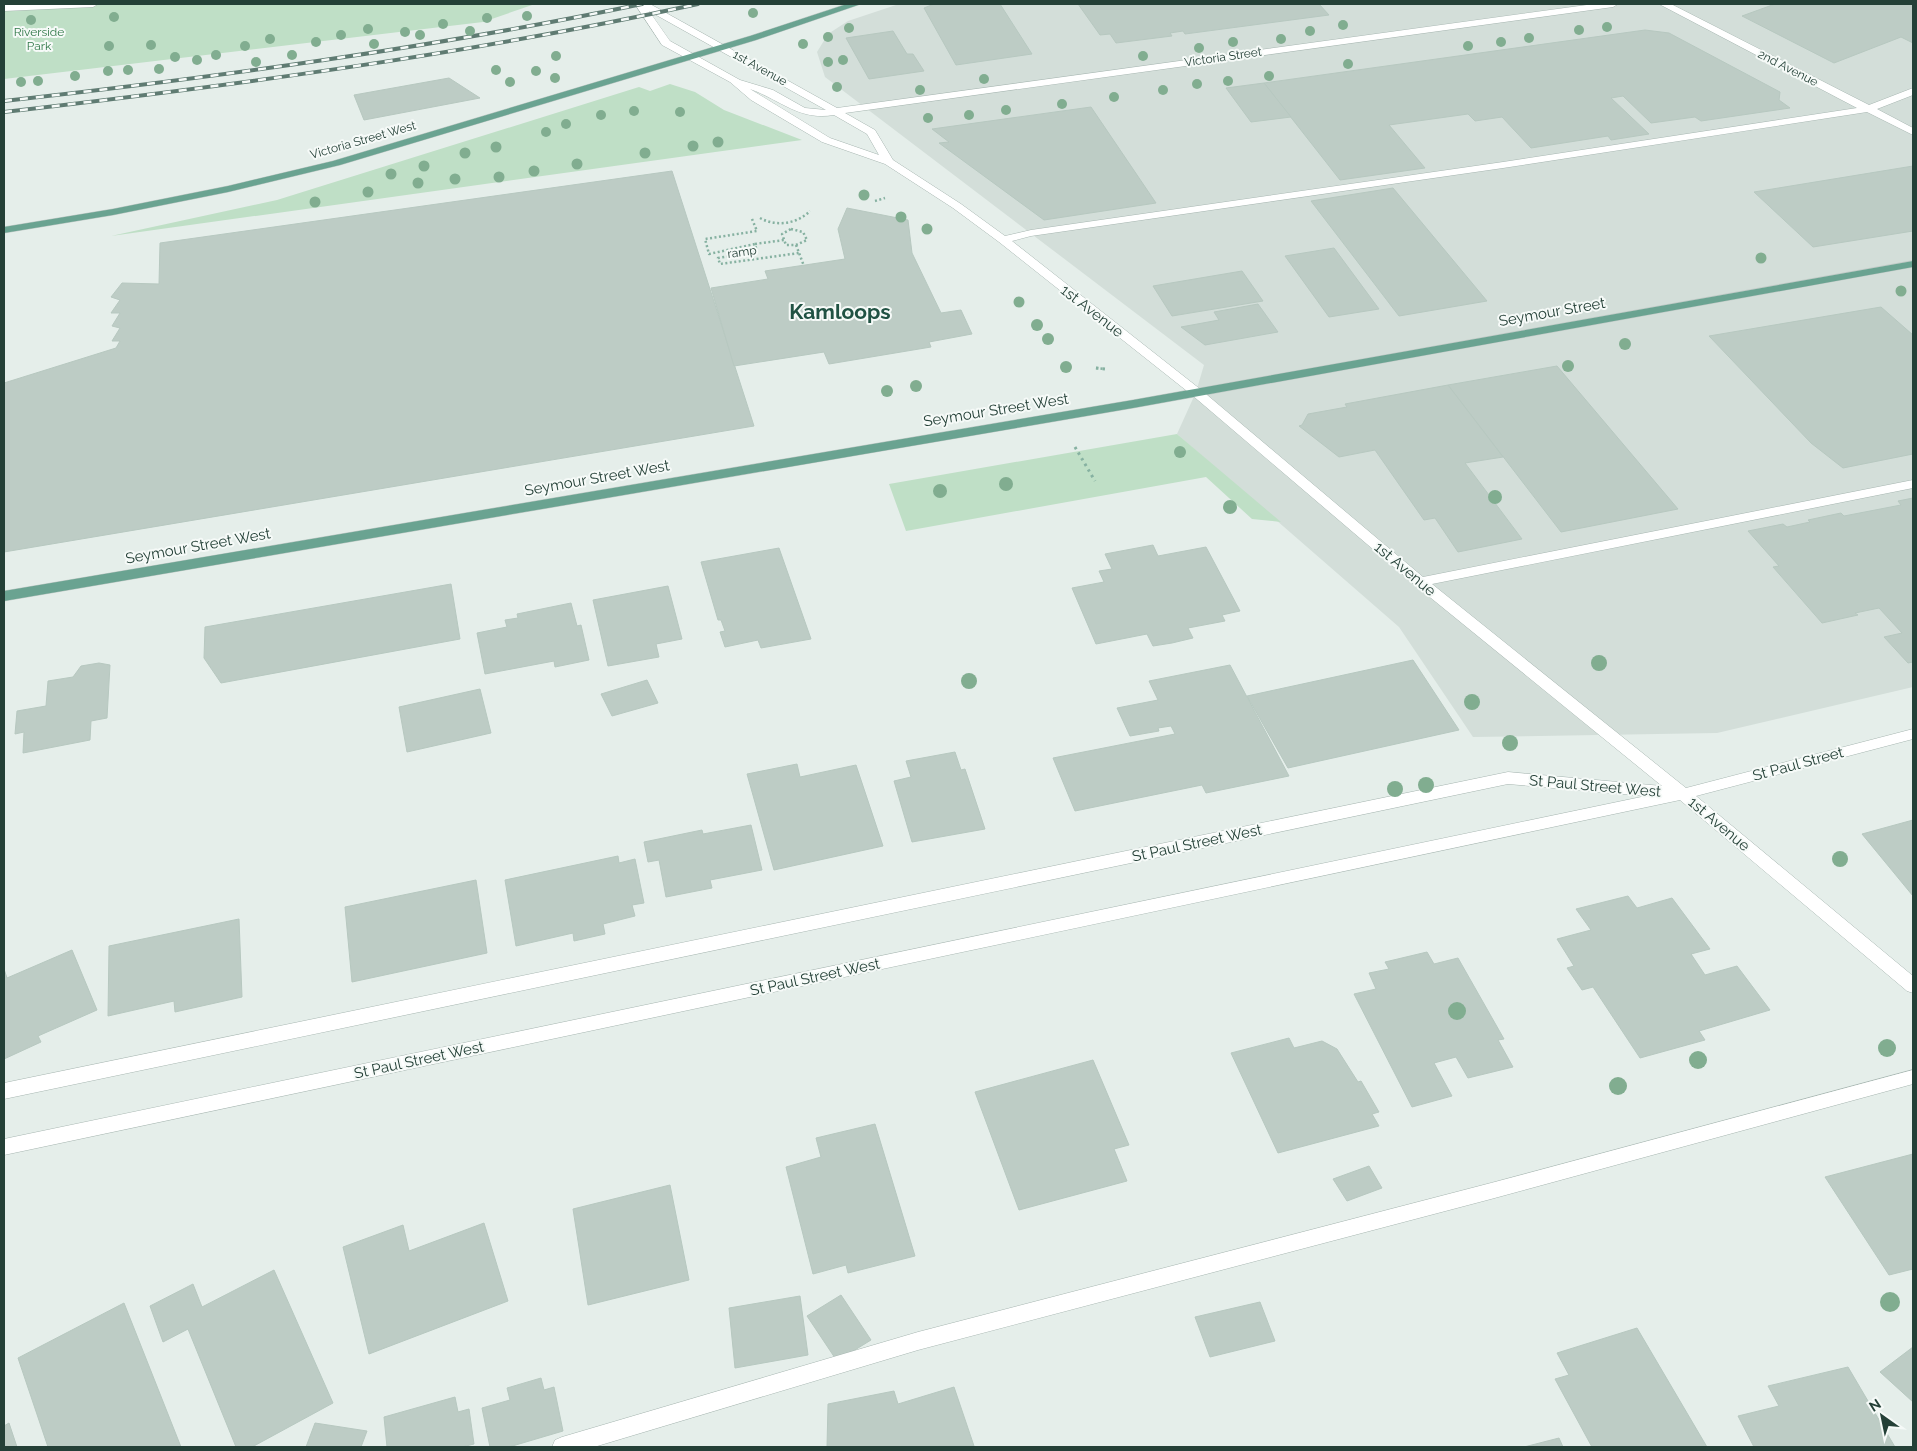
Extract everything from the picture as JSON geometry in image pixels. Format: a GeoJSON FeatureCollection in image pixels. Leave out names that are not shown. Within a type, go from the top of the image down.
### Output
{"type":"FeatureCollection","features":[{"type":"Feature","properties":{"kind":"main road","name":"Victoria Street West"},"geometry":{"type":"LineString","coordinates":[[4,230],[113,212],[228,189],[336,163],[722,47],[856,4]]}},
{"type":"Feature","properties":{"kind":"main road","name":"Seymour Street"},"geometry":{"type":"LineString","coordinates":[[1196,392],[1913,264]]}},
{"type":"Feature","properties":{"kind":"main road","name":"Seymour Street West"},"geometry":{"type":"LineString","coordinates":[[4,596],[1196,392]]}},
{"type":"Feature","properties":{"kind":"street"},"geometry":{"type":"LineString","coordinates":[[4,8],[93,4]]}},
{"type":"Feature","properties":{"kind":"street","name":"1st Avenue"},"geometry":{"type":"LineString","coordinates":[[642,4],[722,47],[870,132],[888,162]]}},
{"type":"Feature","properties":{"kind":"street","name":"1st Avenue"},"geometry":{"type":"LineString","coordinates":[[642,4],[660,37],[734,80],[755,98],[826,140],[888,162],[957,206],[1003,240],[1196,392],[1420,582],[1683,794],[1913,986]]}},
{"type":"Feature","properties":{"kind":"street","name":"Victoria Street"},"geometry":{"type":"LineString","coordinates":[[734,80],[769,92],[802,111],[820,114],[1613,4]]}},
{"type":"Feature","properties":{"kind":"street","name":"2nd Avenue"},"geometry":{"type":"LineString","coordinates":[[1664,4],[1913,132]]}},
{"type":"Feature","properties":{"kind":"street"},"geometry":{"type":"LineString","coordinates":[[1003,240],[1031,234],[1503,166],[1868,109],[1913,91]]}},
{"type":"Feature","properties":{"kind":"street"},"geometry":{"type":"LineString","coordinates":[[1420,582],[1913,484]]}},
{"type":"Feature","properties":{"kind":"street","name":"St Paul Street"},"geometry":{"type":"LineString","coordinates":[[1683,794],[1913,734]]}},
{"type":"Feature","properties":{"kind":"street","name":"St Paul Street West"},"geometry":{"type":"LineString","coordinates":[[4,1092],[1508,778],[1683,794]]}},
{"type":"Feature","properties":{"kind":"street","name":"St Paul Street West"},"geometry":{"type":"LineString","coordinates":[[4,1147],[1683,794]]}},
{"type":"Feature","properties":{"kind":"street"},"geometry":{"type":"LineString","coordinates":[[562,1447],[918,1341],[1491,1191],[1913,1077]]}},
{"type":"Feature","properties":{"kind":"path"},"geometry":{"type":"LineString","coordinates":[[876,201],[885,198]]}},
{"type":"Feature","properties":{"kind":"path"},"geometry":{"type":"LineString","coordinates":[[760,218],[771,222],[788,221],[803,217],[810,211]]}},
{"type":"Feature","properties":{"kind":"path","name":"ramp"},"geometry":{"type":"LineString","coordinates":[[752,219],[757,231],[705,238],[709,254],[755,244],[756,248],[751,253],[718,258],[720,264],[799,253]]}},
{"type":"Feature","properties":{"kind":"path"},"geometry":{"type":"LineString","coordinates":[[788,221],[792,229]]}},
{"type":"Feature","properties":{"kind":"path"},"geometry":{"type":"LineString","coordinates":[[792,229],[803,232],[807,240],[796,245],[786,245],[782,234],[792,229]]}},
{"type":"Feature","properties":{"kind":"path"},"geometry":{"type":"LineString","coordinates":[[755,244],[784,240]]}},
{"type":"Feature","properties":{"kind":"path"},"geometry":{"type":"LineString","coordinates":[[796,245],[804,266]]}},
{"type":"Feature","properties":{"kind":"path"},"geometry":{"type":"LineString","coordinates":[[1096,368],[1106,369]]}},
{"type":"Feature","properties":{"kind":"path"},"geometry":{"type":"LineString","coordinates":[[1075,447],[1095,481]]}},
{"type":"Feature","properties":{"kind":"shaded area"},"geometry":{"type":"Polygon","coordinates":[[[899,4],[1913,4],[1913,687],[1717,733],[1473,737],[1399,627],[1177,434],[1196,392],[1204,365],[825,77],[817,52],[828,34],[848,21],[899,4]]]}},
{"type":"Feature","properties":{"kind":"green space","name":"Riverside Park"},"geometry":{"type":"Polygon","coordinates":[[[4,4],[535,4],[483,22],[4,79],[4,4]]]}},
{"type":"Feature","properties":{"kind":"green space"},"geometry":{"type":"Polygon","coordinates":[[[670,84],[695,92],[724,110],[802,140],[111,236],[277,200],[639,87],[650,91],[670,84]]]}},
{"type":"Feature","properties":{"kind":"green space"},"geometry":{"type":"Polygon","coordinates":[[[1177,434],[1281,522],[1252,519],[1206,477],[906,531],[889,484],[1177,434]]]}},
{"type":"Feature","properties":{"kind":"building"},"geometry":{"type":"Polygon","coordinates":[[[934,4],[1000,4],[1032,54],[956,65],[924,8],[934,4]]]}},
{"type":"Feature","properties":{"kind":"building"},"geometry":{"type":"Polygon","coordinates":[[[1078,4],[1319,4],[1329,15],[1185,34],[1183,31],[1170,33],[1172,36],[1116,43],[1110,34],[1100,35],[1078,4]]]}},
{"type":"Feature","properties":{"kind":"building"},"geometry":{"type":"Polygon","coordinates":[[[1775,4],[1913,4],[1913,43],[1901,37],[1834,63],[1742,16],[1775,4]]]}},
{"type":"Feature","properties":{"kind":"building"},"geometry":{"type":"Polygon","coordinates":[[[1645,30],[1669,33],[1780,92],[1779,100],[1790,108],[1701,121],[1695,117],[1651,123],[1623,96],[1611,98],[1649,134],[1611,140],[1608,136],[1531,148],[1502,117],[1475,121],[1468,114],[1389,125],[1425,168],[1340,180],[1264,83],[1645,30]]]}},
{"type":"Feature","properties":{"kind":"building"},"geometry":{"type":"Polygon","coordinates":[[[893,31],[907,54],[913,54],[924,71],[869,79],[846,38],[893,31]]]}},
{"type":"Feature","properties":{"kind":"building"},"geometry":{"type":"Polygon","coordinates":[[[449,78],[480,98],[364,120],[354,95],[449,78]]]}},
{"type":"Feature","properties":{"kind":"building"},"geometry":{"type":"Polygon","coordinates":[[[1264,83],[1291,117],[1251,122],[1226,88],[1264,83]]]}},
{"type":"Feature","properties":{"kind":"building"},"geometry":{"type":"Polygon","coordinates":[[[1091,107],[1156,203],[1044,220],[939,143],[949,142],[932,129],[1091,107]]]}},
{"type":"Feature","properties":{"kind":"building"},"geometry":{"type":"Polygon","coordinates":[[[1913,166],[1913,231],[1813,247],[1754,192],[1913,166]]]}},
{"type":"Feature","properties":{"kind":"building"},"geometry":{"type":"Polygon","coordinates":[[[672,171],[754,426],[4,552],[4,383],[116,348],[120,341],[112,341],[120,328],[112,326],[120,313],[111,313],[120,300],[111,297],[122,283],[159,284],[160,243],[672,171]]]}},
{"type":"Feature","properties":{"kind":"building"},"geometry":{"type":"Polygon","coordinates":[[[1393,188],[1487,301],[1399,316],[1311,201],[1393,188]]]}},
{"type":"Feature","properties":{"kind":"building"},"geometry":{"type":"Polygon","coordinates":[[[847,208],[908,220],[912,253],[941,313],[961,310],[972,334],[929,342],[931,347],[829,364],[824,352],[734,366],[711,288],[768,279],[765,271],[845,259],[838,229],[847,208]]]}},
{"type":"Feature","properties":{"kind":"building"},"geometry":{"type":"Polygon","coordinates":[[[1334,248],[1379,309],[1329,317],[1285,256],[1334,248]]]}},
{"type":"Feature","properties":{"kind":"building"},"geometry":{"type":"Polygon","coordinates":[[[1242,271],[1263,301],[1172,316],[1153,286],[1242,271]]]}},
{"type":"Feature","properties":{"kind":"building"},"geometry":{"type":"Polygon","coordinates":[[[1258,304],[1278,332],[1205,345],[1181,327],[1219,320],[1214,312],[1258,304]]]}},
{"type":"Feature","properties":{"kind":"building"},"geometry":{"type":"Polygon","coordinates":[[[1881,307],[1913,335],[1913,454],[1843,468],[1811,443],[1709,336],[1881,307]]]}},
{"type":"Feature","properties":{"kind":"building"},"geometry":{"type":"Polygon","coordinates":[[[1557,366],[1678,509],[1561,532],[1448,385],[1557,366]]]}},
{"type":"Feature","properties":{"kind":"building"},"geometry":{"type":"Polygon","coordinates":[[[1448,385],[1503,457],[1465,463],[1522,539],[1458,552],[1435,518],[1424,520],[1375,450],[1339,457],[1299,426],[1302,425],[1308,414],[1347,407],[1345,404],[1448,385]]]}},
{"type":"Feature","properties":{"kind":"building"},"geometry":{"type":"Polygon","coordinates":[[[1913,498],[1913,662],[1908,663],[1884,637],[1902,633],[1879,608],[1822,623],[1773,567],[1779,566],[1748,531],[1783,524],[1787,527],[1810,522],[1808,520],[1841,513],[1844,516],[1901,505],[1898,501],[1913,498]]]}},
{"type":"Feature","properties":{"kind":"building"},"geometry":{"type":"Polygon","coordinates":[[[1153,545],[1158,556],[1206,547],[1240,611],[1222,615],[1225,621],[1188,628],[1193,638],[1172,643],[1153,646],[1147,634],[1096,644],[1072,588],[1104,582],[1099,571],[1112,569],[1105,554],[1153,545]]]}},
{"type":"Feature","properties":{"kind":"building"},"geometry":{"type":"Polygon","coordinates":[[[779,548],[811,639],[761,648],[758,640],[725,647],[720,632],[725,631],[721,620],[718,620],[701,562],[779,548]]]}},
{"type":"Feature","properties":{"kind":"building"},"geometry":{"type":"Polygon","coordinates":[[[451,584],[460,639],[221,683],[204,658],[205,627],[451,584]]]}},
{"type":"Feature","properties":{"kind":"building"},"geometry":{"type":"Polygon","coordinates":[[[668,586],[682,639],[656,644],[659,657],[608,666],[593,600],[668,586]]]}},
{"type":"Feature","properties":{"kind":"building"},"geometry":{"type":"Polygon","coordinates":[[[571,603],[577,626],[581,625],[589,660],[555,667],[554,661],[485,674],[477,633],[507,627],[505,620],[518,618],[517,614],[571,603]]]}},
{"type":"Feature","properties":{"kind":"building"},"geometry":{"type":"Polygon","coordinates":[[[1413,660],[1459,730],[1288,768],[1247,696],[1413,660]]]}},
{"type":"Feature","properties":{"kind":"building"},"geometry":{"type":"Polygon","coordinates":[[[99,663],[110,665],[107,718],[91,721],[90,740],[23,753],[24,732],[15,734],[17,711],[46,706],[48,681],[73,677],[81,666],[99,663]]]}},
{"type":"Feature","properties":{"kind":"building"},"geometry":{"type":"Polygon","coordinates":[[[1230,665],[1289,776],[1206,793],[1202,785],[1075,811],[1053,758],[1175,734],[1171,726],[1158,728],[1159,731],[1130,736],[1117,708],[1158,700],[1149,681],[1230,665]]]}},
{"type":"Feature","properties":{"kind":"building"},"geometry":{"type":"Polygon","coordinates":[[[647,680],[658,703],[612,716],[601,694],[647,680]]]}},
{"type":"Feature","properties":{"kind":"building"},"geometry":{"type":"Polygon","coordinates":[[[480,689],[491,733],[407,752],[399,707],[480,689]]]}},
{"type":"Feature","properties":{"kind":"building"},"geometry":{"type":"Polygon","coordinates":[[[955,752],[961,770],[965,769],[985,829],[912,842],[894,781],[911,777],[906,761],[955,752]]]}},
{"type":"Feature","properties":{"kind":"building"},"geometry":{"type":"Polygon","coordinates":[[[797,764],[800,777],[856,765],[883,846],[774,870],[747,774],[797,764]]]}},
{"type":"Feature","properties":{"kind":"building"},"geometry":{"type":"Polygon","coordinates":[[[1913,820],[1913,896],[1862,834],[1913,820]]]}},
{"type":"Feature","properties":{"kind":"building"},"geometry":{"type":"Polygon","coordinates":[[[751,825],[762,870],[710,880],[712,888],[666,897],[659,860],[648,862],[644,842],[702,830],[703,834],[751,825]]]}},
{"type":"Feature","properties":{"kind":"building"},"geometry":{"type":"Polygon","coordinates":[[[618,856],[619,863],[635,859],[644,903],[632,905],[635,916],[603,924],[605,934],[574,941],[573,933],[516,946],[505,880],[618,856]]]}},
{"type":"Feature","properties":{"kind":"building"},"geometry":{"type":"Polygon","coordinates":[[[476,880],[487,953],[352,982],[345,907],[476,880]]]}},
{"type":"Feature","properties":{"kind":"building"},"geometry":{"type":"Polygon","coordinates":[[[1628,896],[1637,908],[1672,898],[1710,949],[1691,954],[1705,975],[1737,966],[1770,1010],[1699,1031],[1705,1040],[1640,1058],[1593,987],[1582,990],[1567,968],[1574,966],[1557,939],[1591,930],[1576,909],[1628,896]]]}},
{"type":"Feature","properties":{"kind":"building"},"geometry":{"type":"Polygon","coordinates":[[[239,919],[242,997],[175,1012],[174,1001],[108,1016],[109,946],[239,919]]]}},
{"type":"Feature","properties":{"kind":"building"},"geometry":{"type":"Polygon","coordinates":[[[72,950],[97,1010],[38,1036],[41,1042],[4,1059],[4,969],[7,978],[72,950]]]}},
{"type":"Feature","properties":{"kind":"building"},"geometry":{"type":"Polygon","coordinates":[[[1427,952],[1434,964],[1458,958],[1504,1039],[1498,1040],[1513,1067],[1468,1078],[1456,1057],[1434,1063],[1452,1096],[1412,1107],[1354,994],[1376,989],[1369,973],[1389,969],[1385,962],[1427,952]]]}},
{"type":"Feature","properties":{"kind":"building"},"geometry":{"type":"Polygon","coordinates":[[[1289,1038],[1294,1048],[1322,1041],[1337,1049],[1358,1082],[1361,1081],[1379,1112],[1372,1114],[1379,1126],[1278,1153],[1231,1053],[1289,1038]]]}},
{"type":"Feature","properties":{"kind":"building"},"geometry":{"type":"Polygon","coordinates":[[[1093,1060],[1129,1145],[1114,1149],[1127,1181],[1019,1210],[975,1092],[1093,1060]]]}},
{"type":"Feature","properties":{"kind":"building"},"geometry":{"type":"Polygon","coordinates":[[[875,1124],[915,1256],[848,1273],[846,1265],[813,1274],[786,1167],[821,1157],[816,1138],[875,1124]]]}},
{"type":"Feature","properties":{"kind":"building"},"geometry":{"type":"Polygon","coordinates":[[[1913,1154],[1913,1269],[1889,1275],[1825,1177],[1913,1154]]]}},
{"type":"Feature","properties":{"kind":"building"},"geometry":{"type":"Polygon","coordinates":[[[1369,1166],[1382,1188],[1347,1201],[1333,1179],[1369,1166]]]}},
{"type":"Feature","properties":{"kind":"building"},"geometry":{"type":"Polygon","coordinates":[[[670,1185],[689,1280],[588,1305],[573,1209],[670,1185]]]}},
{"type":"Feature","properties":{"kind":"building"},"geometry":{"type":"Polygon","coordinates":[[[484,1223],[508,1301],[369,1354],[343,1247],[403,1225],[409,1251],[484,1223]]]}},
{"type":"Feature","properties":{"kind":"building"},"geometry":{"type":"Polygon","coordinates":[[[274,1270],[333,1403],[252,1447],[236,1447],[188,1329],[163,1342],[150,1306],[193,1284],[202,1307],[274,1270]]]}},
{"type":"Feature","properties":{"kind":"building"},"geometry":{"type":"Polygon","coordinates":[[[841,1295],[871,1340],[837,1361],[807,1316],[841,1295]]]}},
{"type":"Feature","properties":{"kind":"building"},"geometry":{"type":"Polygon","coordinates":[[[800,1296],[808,1355],[735,1368],[729,1308],[800,1296]]]}},
{"type":"Feature","properties":{"kind":"building"},"geometry":{"type":"Polygon","coordinates":[[[1260,1302],[1275,1341],[1210,1357],[1195,1317],[1260,1302]]]}},
{"type":"Feature","properties":{"kind":"building"},"geometry":{"type":"Polygon","coordinates":[[[124,1303],[181,1447],[48,1447],[18,1358],[124,1303]]]}},
{"type":"Feature","properties":{"kind":"building"},"geometry":{"type":"Polygon","coordinates":[[[1637,1328],[1707,1447],[1592,1447],[1555,1379],[1569,1375],[1557,1353],[1637,1328]]]}},
{"type":"Feature","properties":{"kind":"building"},"geometry":{"type":"Polygon","coordinates":[[[1913,1347],[1913,1402],[1880,1372],[1913,1347]]]}},
{"type":"Feature","properties":{"kind":"building"},"geometry":{"type":"Polygon","coordinates":[[[1848,1367],[1895,1447],[1754,1447],[1738,1416],[1779,1406],[1768,1386],[1848,1367]]]}},
{"type":"Feature","properties":{"kind":"building"},"geometry":{"type":"Polygon","coordinates":[[[541,1378],[544,1390],[554,1387],[563,1431],[509,1447],[490,1447],[482,1408],[510,1400],[507,1388],[541,1378]]]}},
{"type":"Feature","properties":{"kind":"building"},"geometry":{"type":"Polygon","coordinates":[[[954,1387],[974,1446],[827,1447],[828,1404],[894,1391],[898,1404],[954,1387]]]}},
{"type":"Feature","properties":{"kind":"building"},"geometry":{"type":"Polygon","coordinates":[[[455,1397],[458,1412],[469,1409],[474,1444],[462,1447],[387,1447],[384,1417],[455,1397]]]}},
{"type":"Feature","properties":{"kind":"building"},"geometry":{"type":"Polygon","coordinates":[[[9,1423],[17,1447],[4,1447],[4,1426],[9,1423]]]}},
{"type":"Feature","properties":{"kind":"building"},"geometry":{"type":"Polygon","coordinates":[[[315,1423],[367,1431],[361,1447],[306,1447],[315,1423]]]}},
{"type":"Feature","properties":{"kind":"building"},"geometry":{"type":"Polygon","coordinates":[[[1559,1438],[1563,1447],[1524,1447],[1559,1438]]]}},
{"type":"Feature","properties":{"kind":"railway"},"geometry":{"type":"LineString","coordinates":[[4,101],[164,82],[404,48],[642,4]]}},
{"type":"Feature","properties":{"kind":"railway"},"geometry":{"type":"LineString","coordinates":[[4,112],[179,91],[352,67],[526,38],[698,4]]}},
{"type":"Feature","properties":{"kind":"district","name":"Kamloops"},"geometry":{"type":"Point","coordinates":[840,311]}}]}
